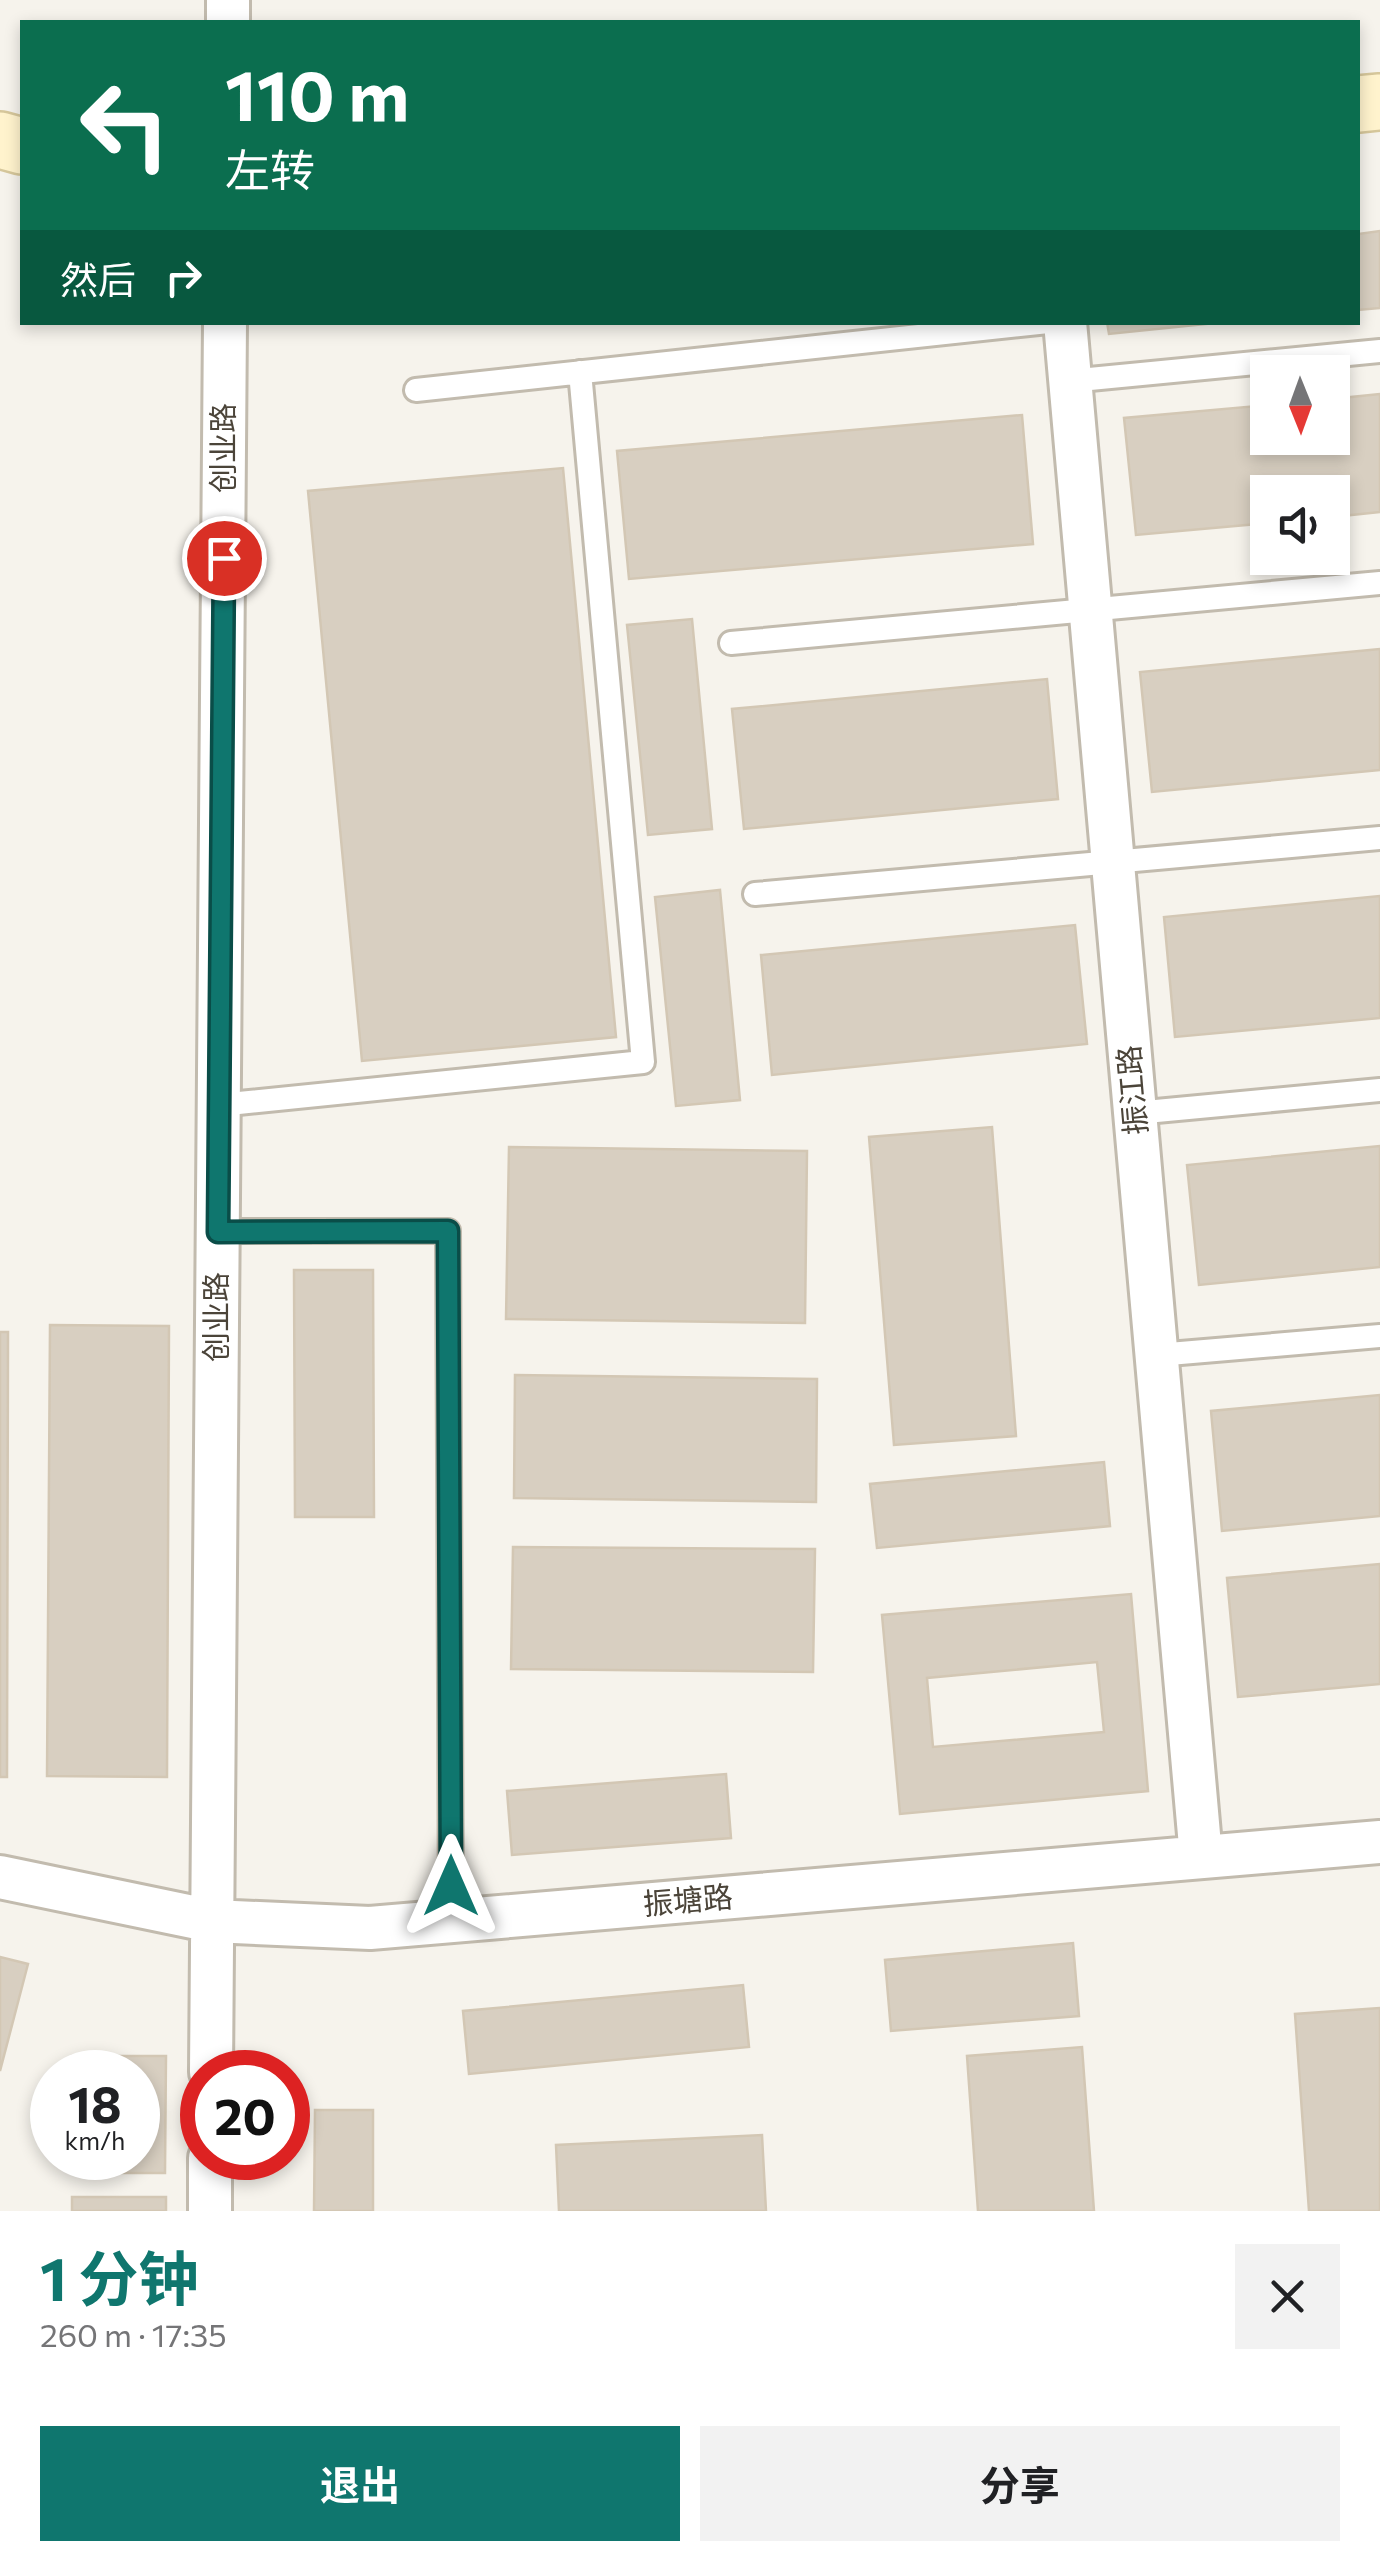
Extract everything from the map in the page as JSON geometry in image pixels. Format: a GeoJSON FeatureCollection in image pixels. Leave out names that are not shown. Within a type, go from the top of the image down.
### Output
{"type":"FeatureCollection","features":[{"type":"Feature","properties":{"kind":"street","name":"创业路"},"geometry":{"type":"LineString","coordinates":[[211,2050],[225,325]]}},
{"type":"Feature","properties":{"kind":"street","name":"振江路"},"geometry":{"type":"LineString","coordinates":[[1065,325],[1201,1857]]}},
{"type":"Feature","properties":{"kind":"street","name":"振塘路"},"geometry":{"type":"LineString","coordinates":[[0,1876],[212,1921],[370,1928],[1380,1842]]}},
{"type":"Feature","properties":{"kind":"street"},"geometry":{"type":"LineString","coordinates":[[210,2180],[210,2211]]}},
{"type":"Feature","properties":{"kind":"lane"},"geometry":{"type":"LineString","coordinates":[[416,390],[1020,325]]}},
{"type":"Feature","properties":{"kind":"lane"},"geometry":{"type":"LineString","coordinates":[[1069,381],[1380,351]]}},
{"type":"Feature","properties":{"kind":"lane"},"geometry":{"type":"LineString","coordinates":[[219,1106],[643,1062],[580,372]]}},
{"type":"Feature","properties":{"kind":"lane"},"geometry":{"type":"LineString","coordinates":[[730,644],[1380,583]]}},
{"type":"Feature","properties":{"kind":"lane"},"geometry":{"type":"LineString","coordinates":[[755,894],[1380,838]]}},
{"type":"Feature","properties":{"kind":"lane"},"geometry":{"type":"LineString","coordinates":[[1135,1113],[1380,1090]]}},
{"type":"Feature","properties":{"kind":"lane"},"geometry":{"type":"LineString","coordinates":[[218,1232],[448,1231],[451,1921]]}},
{"type":"Feature","properties":{"kind":"lane"},"geometry":{"type":"LineString","coordinates":[[1157,1355],[1380,1336]]}},
{"type":"Feature","properties":{"kind":"building"},"geometry":{"type":"Polygon","coordinates":[[[1380,231],[1380,308],[1360,310],[1360,234],[1380,231]]]}},
{"type":"Feature","properties":{"kind":"building"},"geometry":{"type":"Polygon","coordinates":[[[1108,325],[1196,325],[1109,334],[1108,325]]]}},
{"type":"Feature","properties":{"kind":"building"},"geometry":{"type":"Polygon","coordinates":[[[1380,394],[1380,512],[1350,515],[1350,475],[1250,475],[1250,525],[1136,535],[1124,418],[1250,407],[1250,455],[1350,455],[1350,397],[1380,394]]]}},
{"type":"Feature","properties":{"kind":"building"},"geometry":{"type":"Polygon","coordinates":[[[1022,415],[1033,544],[629,579],[617,451],[1022,415]]]}},
{"type":"Feature","properties":{"kind":"building"},"geometry":{"type":"Polygon","coordinates":[[[563,468],[616,1037],[362,1061],[308,491],[563,468]]]}},
{"type":"Feature","properties":{"kind":"building"},"geometry":{"type":"Polygon","coordinates":[[[692,619],[712,829],[648,835],[627,625],[692,619]]]}},
{"type":"Feature","properties":{"kind":"building"},"geometry":{"type":"Polygon","coordinates":[[[1380,649],[1380,770],[1152,792],[1140,672],[1380,649]]]}},
{"type":"Feature","properties":{"kind":"building"},"geometry":{"type":"Polygon","coordinates":[[[1047,679],[1058,799],[744,829],[732,709],[1047,679]]]}},
{"type":"Feature","properties":{"kind":"building"},"geometry":{"type":"Polygon","coordinates":[[[720,890],[740,1100],[676,1106],[655,897],[720,890]]]}},
{"type":"Feature","properties":{"kind":"building"},"geometry":{"type":"Polygon","coordinates":[[[1380,896],[1380,1018],[1175,1037],[1164,917],[1380,896]]]}},
{"type":"Feature","properties":{"kind":"building"},"geometry":{"type":"Polygon","coordinates":[[[1075,925],[1087,1044],[772,1075],[761,955],[1075,925]]]}},
{"type":"Feature","properties":{"kind":"building"},"geometry":{"type":"Polygon","coordinates":[[[992,1127],[1016,1436],[894,1445],[869,1137],[992,1127]]]}},
{"type":"Feature","properties":{"kind":"building"},"geometry":{"type":"Polygon","coordinates":[[[1380,1146],[1380,1267],[1199,1285],[1187,1165],[1380,1146]]]}},
{"type":"Feature","properties":{"kind":"building"},"geometry":{"type":"Polygon","coordinates":[[[509,1147],[807,1151],[805,1323],[506,1319],[509,1147]]]}},
{"type":"Feature","properties":{"kind":"building"},"geometry":{"type":"Polygon","coordinates":[[[294,1270],[373,1270],[374,1517],[295,1517],[294,1270]]]}},
{"type":"Feature","properties":{"kind":"building"},"geometry":{"type":"Polygon","coordinates":[[[50,1325],[169,1326],[167,1777],[47,1776],[50,1325]]]}},
{"type":"Feature","properties":{"kind":"building"},"geometry":{"type":"Polygon","coordinates":[[[0,1332],[8,1332],[7,1777],[0,1777],[0,1332]]]}},
{"type":"Feature","properties":{"kind":"building"},"geometry":{"type":"Polygon","coordinates":[[[515,1375],[817,1379],[816,1502],[514,1498],[515,1375]]]}},
{"type":"Feature","properties":{"kind":"building"},"geometry":{"type":"Polygon","coordinates":[[[1380,1395],[1380,1516],[1222,1531],[1211,1411],[1380,1395]]]}},
{"type":"Feature","properties":{"kind":"building"},"geometry":{"type":"Polygon","coordinates":[[[1104,1462],[1110,1526],[877,1548],[870,1484],[1104,1462]]]}},
{"type":"Feature","properties":{"kind":"building"},"geometry":{"type":"Polygon","coordinates":[[[513,1547],[815,1549],[813,1672],[511,1669],[513,1547]]]}},
{"type":"Feature","properties":{"kind":"building"},"geometry":{"type":"Polygon","coordinates":[[[1380,1564],[1380,1684],[1238,1697],[1227,1578],[1380,1564]]]}},
{"type":"Feature","properties":{"kind":"building"},"geometry":{"type":"Polygon","coordinates":[[[1131,1594],[1148,1791],[900,1814],[882,1615],[1131,1594]],[[1097,1662],[927,1678],[933,1747],[1104,1732],[1097,1662]]]}},
{"type":"Feature","properties":{"kind":"building"},"geometry":{"type":"Polygon","coordinates":[[[726,1774],[731,1838],[512,1855],[507,1791],[726,1774]]]}},
{"type":"Feature","properties":{"kind":"building"},"geometry":{"type":"Polygon","coordinates":[[[1073,1943],[1079,2016],[891,2031],[885,1960],[1073,1943]]]}},
{"type":"Feature","properties":{"kind":"building"},"geometry":{"type":"Polygon","coordinates":[[[0,1957],[28,1964],[0,2071],[0,1957]]]}},
{"type":"Feature","properties":{"kind":"building"},"geometry":{"type":"Polygon","coordinates":[[[743,1985],[749,2047],[469,2074],[463,2011],[743,1985]]]}},
{"type":"Feature","properties":{"kind":"building"},"geometry":{"type":"Polygon","coordinates":[[[1380,2008],[1380,2211],[1309,2211],[1295,2014],[1380,2008]]]}},
{"type":"Feature","properties":{"kind":"building"},"geometry":{"type":"Polygon","coordinates":[[[1082,2047],[1094,2211],[978,2211],[967,2056],[1082,2047]]]}},
{"type":"Feature","properties":{"kind":"building"},"geometry":{"type":"Polygon","coordinates":[[[160,2056],[166,2056],[165,2173],[160,2173],[160,2056]]]}},
{"type":"Feature","properties":{"kind":"building"},"geometry":{"type":"Polygon","coordinates":[[[315,2110],[373,2110],[373,2211],[314,2211],[315,2110]]]}},
{"type":"Feature","properties":{"kind":"building"},"geometry":{"type":"Polygon","coordinates":[[[762,2135],[766,2211],[559,2211],[556,2145],[762,2135]]]}},
{"type":"Feature","properties":{"kind":"building"},"geometry":{"type":"Polygon","coordinates":[[[72,2197],[166,2197],[166,2211],[72,2211],[72,2197]]]}},
{"type":"Feature","properties":{"kind":"route"},"geometry":{"type":"LineString","coordinates":[[224,558],[218,1232],[448,1231],[451,1886]]}}]}
